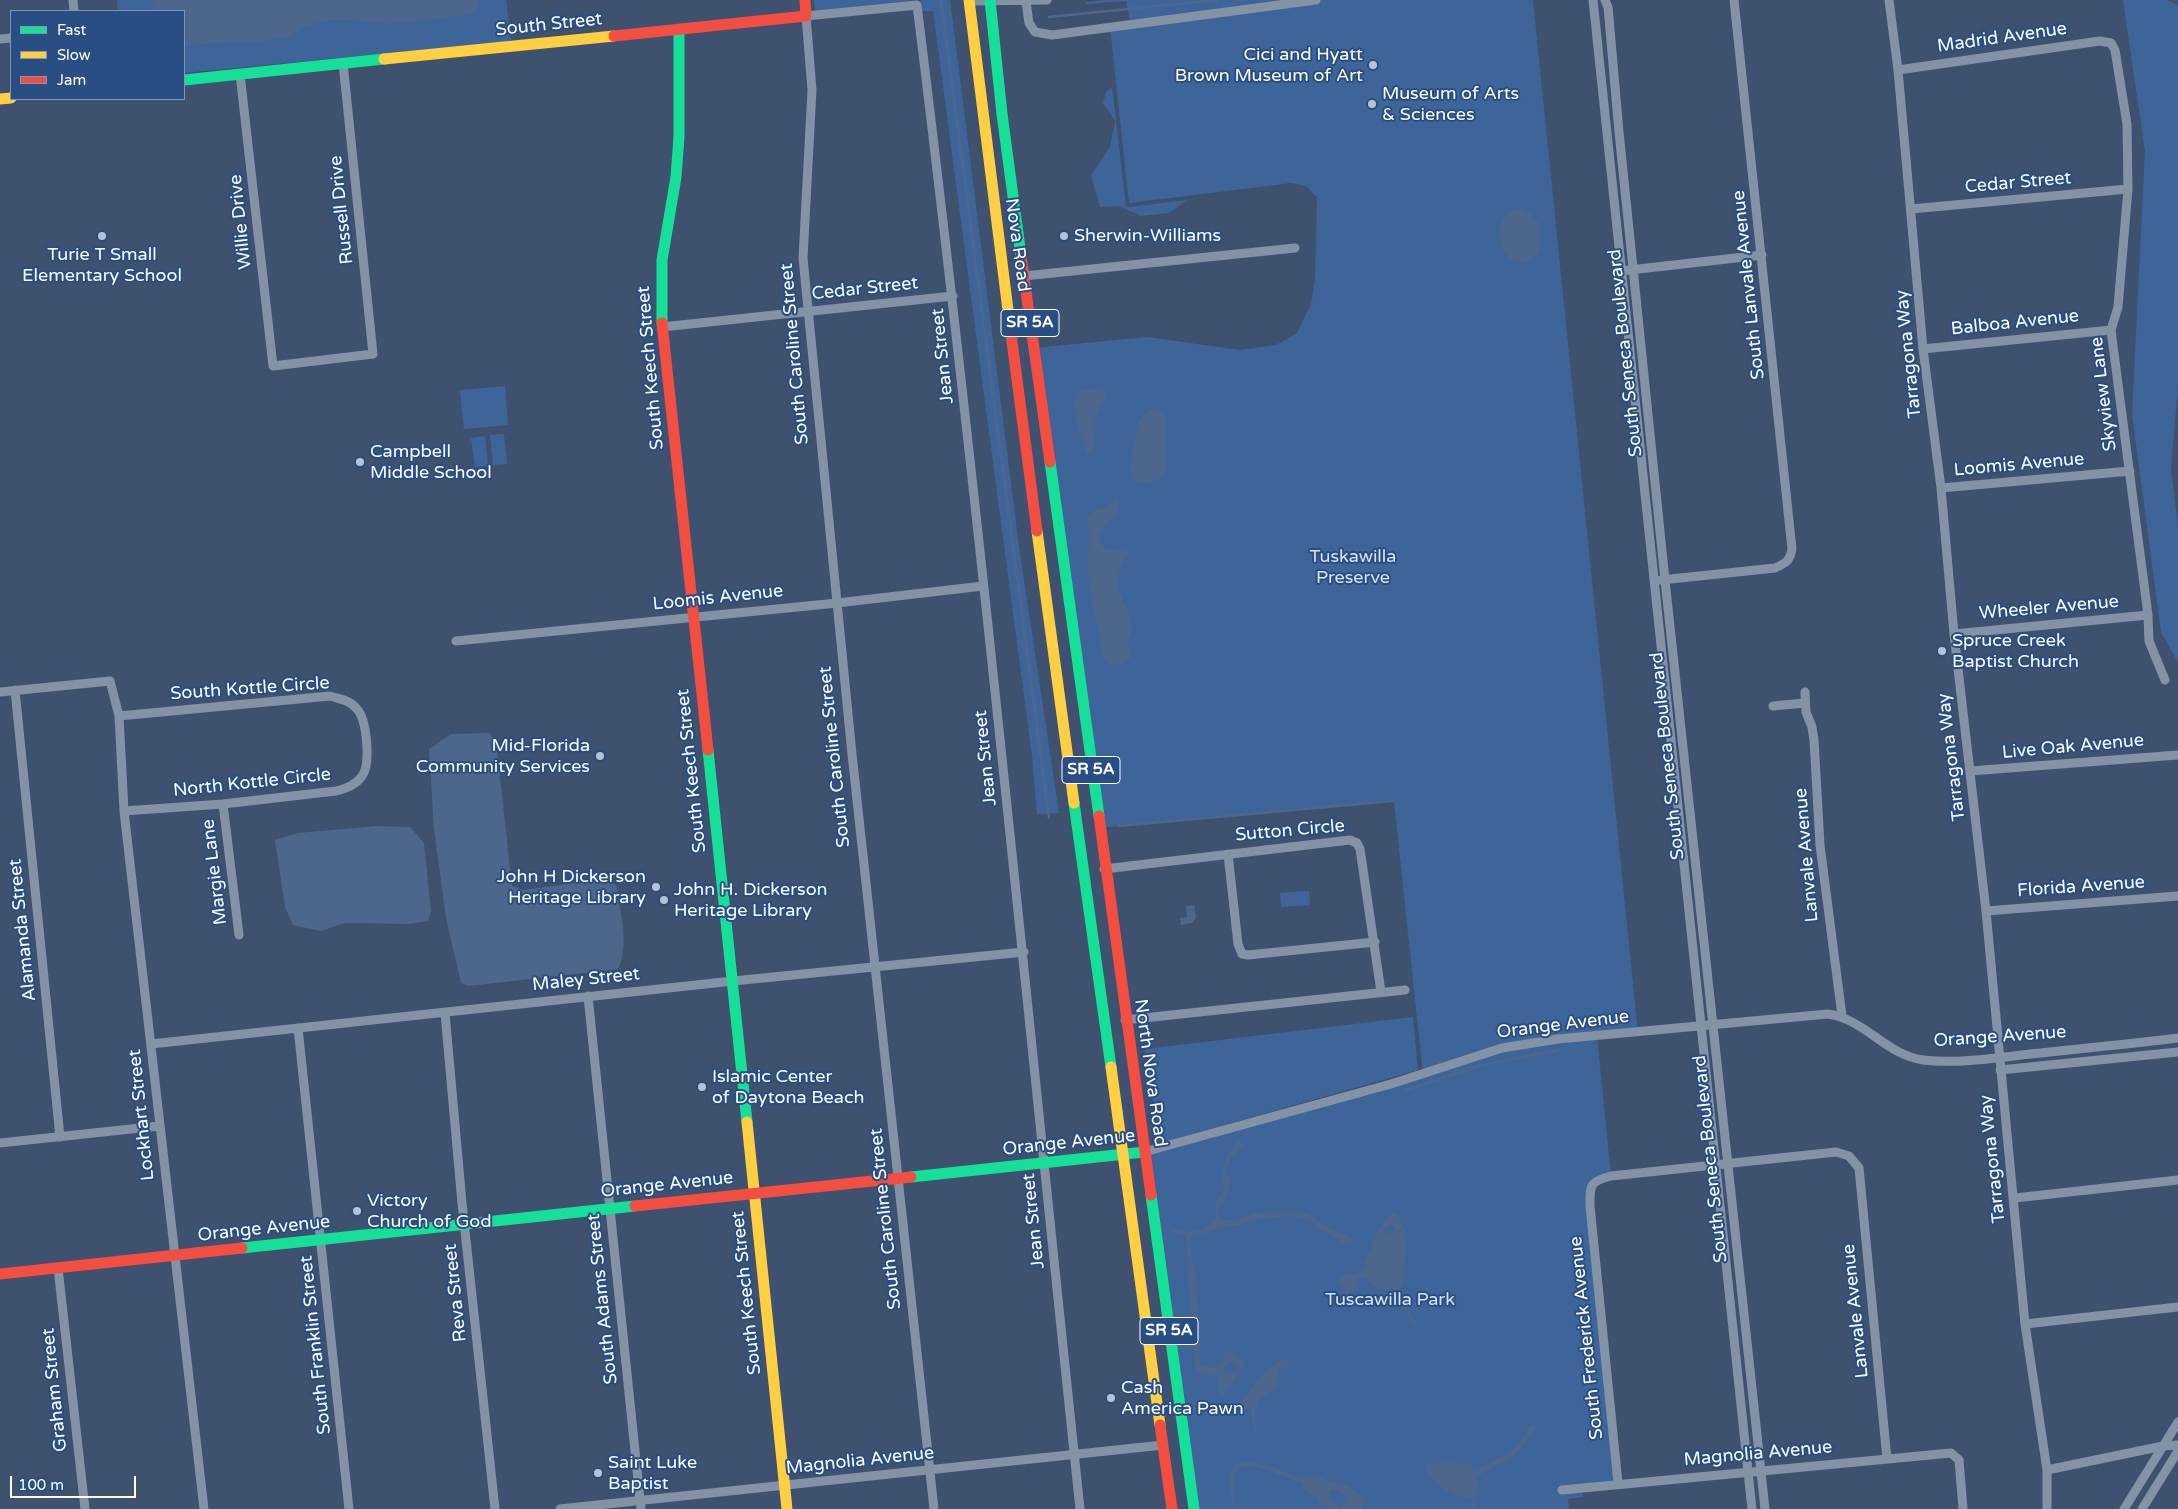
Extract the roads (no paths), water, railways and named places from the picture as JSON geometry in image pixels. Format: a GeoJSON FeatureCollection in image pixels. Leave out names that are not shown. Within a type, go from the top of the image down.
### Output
{"type":"FeatureCollection","features":[{"type":"Feature","properties":{"kind":"street","name":"South Caroline Street"},"geometry":{"type":"LineString","coordinates":[[805,0],[812,90],[803,258],[837,603],[934,1509]]}},
{"type":"Feature","properties":{"kind":"street"},"geometry":{"type":"LineString","coordinates":[[969,0],[1026,2],[1047,0]]}},
{"type":"Feature","properties":{"kind":"street","name":"Nova Road"},"geometry":{"type":"LineString","coordinates":[[969,0],[1000,251],[1080,844]]}},
{"type":"Feature","properties":{"kind":"street"},"geometry":{"type":"LineString","coordinates":[[1026,2],[1029,23],[1035,32],[1052,35],[1316,0]]}},
{"type":"Feature","properties":{"kind":"street","name":"South Seneca Boulevard"},"geometry":{"type":"LineString","coordinates":[[1593,0],[1752,1509]]}},
{"type":"Feature","properties":{"kind":"street","name":"South Seneca Boulevard"},"geometry":{"type":"LineString","coordinates":[[1605,0],[1608,7],[1619,132],[1680,716],[1766,1509]]}},
{"type":"Feature","properties":{"kind":"street","name":"South Lanvale Avenue"},"geometry":{"type":"LineString","coordinates":[[1666,580],[1774,568],[1785,564],[1790,559],[1792,549],[1734,0]]}},
{"type":"Feature","properties":{"kind":"street","name":"Tarragona Way"},"geometry":{"type":"LineString","coordinates":[[1889,0],[1898,70],[1923,349],[1941,488],[1954,634],[1986,911],[1998,1057],[2015,1198],[2025,1324],[2047,1470],[2048,1509]]}},
{"type":"Feature","properties":{"kind":"street","name":"Nova Road"},"geometry":{"type":"LineString","coordinates":[[990,1],[1002,114],[1073,641]]}},
{"type":"Feature","properties":{"kind":"street","name":"South Street"},"geometry":{"type":"LineString","coordinates":[[185,80],[917,5]]}},
{"type":"Feature","properties":{"kind":"street","name":"Jean Street"},"geometry":{"type":"LineString","coordinates":[[917,5],[953,296],[1024,952],[1080,1509]]}},
{"type":"Feature","properties":{"kind":"street","name":"South Keech Street"},"geometry":{"type":"LineString","coordinates":[[679,30],[681,98],[678,153],[661,270],[662,327],[733,981],[787,1509]]}},
{"type":"Feature","properties":{"kind":"street","name":"Madrid Avenue"},"geometry":{"type":"LineString","coordinates":[[1898,70],[2100,41],[2111,43]]}},
{"type":"Feature","properties":{"kind":"street","name":"Skyview Lane"},"geometry":{"type":"LineString","coordinates":[[2111,43],[2115,50],[2127,124],[2128,189],[2118,307],[2111,330],[2148,615],[2149,641],[2165,680]]}},
{"type":"Feature","properties":{"kind":"street","name":"Russell Drive"},"geometry":{"type":"LineString","coordinates":[[273,366],[373,354],[343,63]]}},
{"type":"Feature","properties":{"kind":"street","name":"Willie Drive"},"geometry":{"type":"LineString","coordinates":[[240,74],[273,366]]}},
{"type":"Feature","properties":{"kind":"street"},"geometry":{"type":"LineString","coordinates":[[1606,133],[1619,132]]}},
{"type":"Feature","properties":{"kind":"street","name":"Cedar Street"},"geometry":{"type":"LineString","coordinates":[[1911,210],[2128,189]]}},
{"type":"Feature","properties":{"kind":"street"},"geometry":{"type":"LineString","coordinates":[[1000,251],[1011,267],[1024,276],[1295,248]]}},
{"type":"Feature","properties":{"kind":"street"},"geometry":{"type":"LineString","coordinates":[[1621,271],[1762,255]]}},
{"type":"Feature","properties":{"kind":"street","name":"Cedar Street"},"geometry":{"type":"LineString","coordinates":[[662,327],[953,296]]}},
{"type":"Feature","properties":{"kind":"street","name":"Balboa Avenue"},"geometry":{"type":"LineString","coordinates":[[1923,349],[2111,330]]}},
{"type":"Feature","properties":{"kind":"street"},"geometry":{"type":"LineString","coordinates":[[1637,424],[1650,422]]}},
{"type":"Feature","properties":{"kind":"street"},"geometry":{"type":"LineString","coordinates":[[1030,469],[1042,488],[1054,499]]}},
{"type":"Feature","properties":{"kind":"street","name":"Loomis Avenue"},"geometry":{"type":"LineString","coordinates":[[1941,488],[2130,472]]}},
{"type":"Feature","properties":{"kind":"street"},"geometry":{"type":"LineString","coordinates":[[1034,500],[1044,507],[1059,531]]}},
{"type":"Feature","properties":{"kind":"street"},"geometry":{"type":"LineString","coordinates":[[1654,581],[1666,580]]}},
{"type":"Feature","properties":{"kind":"street","name":"Loomis Avenue"},"geometry":{"type":"LineString","coordinates":[[456,641],[837,603],[983,586]]}},
{"type":"Feature","properties":{"kind":"street","name":"Wheeler Avenue"},"geometry":{"type":"LineString","coordinates":[[1954,634],[2148,615]]}},
{"type":"Feature","properties":{"kind":"street","name":"North Nova Road"},"geometry":{"type":"LineString","coordinates":[[1073,641],[1194,1509]]}},
{"type":"Feature","properties":{"kind":"street","name":"Lockhart Street"},"geometry":{"type":"LineString","coordinates":[[15,690],[110,681],[119,716],[124,811],[204,1509]]}},
{"type":"Feature","properties":{"kind":"street"},"geometry":{"type":"LineString","coordinates":[[0,692],[15,690]]}},
{"type":"Feature","properties":{"kind":"street","name":"Alamanda Street"},"geometry":{"type":"LineString","coordinates":[[15,690],[60,1137]]}},
{"type":"Feature","properties":{"kind":"street","name":"Lanvale Avenue"},"geometry":{"type":"LineString","coordinates":[[1805,692],[1806,712],[1814,740],[1820,845],[1842,1016]]}},
{"type":"Feature","properties":{"kind":"street","name":"South Kottle Circle"},"geometry":{"type":"LineString","coordinates":[[119,716],[330,696],[348,701],[359,710],[365,732]]}},
{"type":"Feature","properties":{"kind":"street"},"geometry":{"type":"LineString","coordinates":[[1773,706],[1805,703]]}},
{"type":"Feature","properties":{"kind":"street"},"geometry":{"type":"LineString","coordinates":[[1668,717],[1680,716]]}},
{"type":"Feature","properties":{"kind":"street","name":"North Kottle Circle"},"geometry":{"type":"LineString","coordinates":[[124,811],[224,804],[336,791],[354,785],[364,775],[368,759],[365,732]]}},
{"type":"Feature","properties":{"kind":"street","name":"Live Oak Avenue"},"geometry":{"type":"LineString","coordinates":[[1970,771],[2178,755]]}},
{"type":"Feature","properties":{"kind":"street","name":"Margie Lane"},"geometry":{"type":"LineString","coordinates":[[224,804],[239,936]]}},
{"type":"Feature","properties":{"kind":"street","name":"Sutton Circle"},"geometry":{"type":"LineString","coordinates":[[1104,869],[1350,840],[1357,843],[1375,942],[1381,992]]}},
{"type":"Feature","properties":{"kind":"street"},"geometry":{"type":"LineString","coordinates":[[1080,844],[1104,869]]}},
{"type":"Feature","properties":{"kind":"street","name":"SR 5A"},"geometry":{"type":"LineString","coordinates":[[1080,844],[1172,1509]]}},
{"type":"Feature","properties":{"kind":"street"},"geometry":{"type":"LineString","coordinates":[[1228,854],[1238,944],[1242,954],[1248,955],[1375,942]]}},
{"type":"Feature","properties":{"kind":"street"},"geometry":{"type":"LineString","coordinates":[[1685,876],[1697,874]]}},
{"type":"Feature","properties":{"kind":"street"},"geometry":{"type":"LineString","coordinates":[[1084,876],[1096,883],[1108,899]]}},
{"type":"Feature","properties":{"kind":"street","name":"Florida Avenue"},"geometry":{"type":"LineString","coordinates":[[1986,911],[2178,896]]}},
{"type":"Feature","properties":{"kind":"street","name":"Maley Street"},"geometry":{"type":"LineString","coordinates":[[151,1044],[588,996],[1024,952]]}},
{"type":"Feature","properties":{"kind":"street"},"geometry":{"type":"LineString","coordinates":[[1125,1020],[1405,990]]}},
{"type":"Feature","properties":{"kind":"street","name":"South Adams Street"},"geometry":{"type":"LineString","coordinates":[[588,996],[641,1505]]}},
{"type":"Feature","properties":{"kind":"street","name":"Reva Street"},"geometry":{"type":"LineString","coordinates":[[444,1013],[495,1509]]}},
{"type":"Feature","properties":{"kind":"street","name":"Orange Avenue"},"geometry":{"type":"LineString","coordinates":[[0,1274],[1144,1152],[1391,1084],[1502,1048],[1558,1039],[1828,1014],[1842,1016],[1856,1022],[1896,1052],[1924,1060],[1998,1057],[2178,1038]]}},
{"type":"Feature","properties":{"kind":"street","name":"South Franklin Street"},"geometry":{"type":"LineString","coordinates":[[298,1028],[349,1509]]}},
{"type":"Feature","properties":{"kind":"street"},"geometry":{"type":"LineString","coordinates":[[2108,1046],[2109,1059]]}},
{"type":"Feature","properties":{"kind":"street","name":"Orange Avenue"},"geometry":{"type":"LineString","coordinates":[[2000,1070],[2178,1052]]}},
{"type":"Feature","properties":{"kind":"street"},"geometry":{"type":"LineString","coordinates":[[0,1143],[159,1126]]}},
{"type":"Feature","properties":{"kind":"street","name":"Lanvale Avenue"},"geometry":{"type":"LineString","coordinates":[[1728,1162],[1836,1152],[1849,1156],[1859,1168],[1888,1458]]}},
{"type":"Feature","properties":{"kind":"street"},"geometry":{"type":"LineString","coordinates":[[1715,1164],[1728,1162]]}},
{"type":"Feature","properties":{"kind":"street","name":"South Frederick Avenue"},"geometry":{"type":"LineString","coordinates":[[1618,1483],[1590,1189],[1592,1184],[1598,1180],[1611,1176],[1715,1164]]}},
{"type":"Feature","properties":{"kind":"street"},"geometry":{"type":"LineString","coordinates":[[2015,1198],[2178,1180]]}},
{"type":"Feature","properties":{"kind":"street","name":"Graham Street"},"geometry":{"type":"LineString","coordinates":[[58,1268],[84,1509]]}},
{"type":"Feature","properties":{"kind":"street"},"geometry":{"type":"LineString","coordinates":[[2025,1324],[2178,1307]]}},
{"type":"Feature","properties":{"kind":"street"},"geometry":{"type":"LineString","coordinates":[[1732,1320],[1745,1318]]}},
{"type":"Feature","properties":{"kind":"street"},"geometry":{"type":"LineString","coordinates":[[2124,1509],[2178,1422]]}},
{"type":"Feature","properties":{"kind":"street","name":"Magnolia Avenue"},"geometry":{"type":"LineString","coordinates":[[560,1509],[641,1505],[784,1485],[1164,1445]]}},
{"type":"Feature","properties":{"kind":"street"},"geometry":{"type":"LineString","coordinates":[[2047,1470],[2164,1446],[2178,1445]]}},
{"type":"Feature","properties":{"kind":"street"},"geometry":{"type":"LineString","coordinates":[[2142,1509],[2178,1452]]}},
{"type":"Feature","properties":{"kind":"street","name":"Magnolia Avenue"},"geometry":{"type":"LineString","coordinates":[[1562,1490],[1618,1483],[1950,1453],[1959,1460],[1963,1509]]}},
{"type":"Feature","properties":{"kind":"waterway"},"geometry":{"type":"LineString","coordinates":[[941,0],[1049,818]]}},
{"type":"Feature","properties":{"kind":"waterway"},"geometry":{"type":"LineString","coordinates":[[1049,17],[1217,0]]}},
{"type":"Feature","properties":{"kind":"waterway"},"geometry":{"type":"LineString","coordinates":[[1119,826],[1393,801]]}},
{"type":"Feature","properties":{"kind":"place","name":"Cici and Hyatt Brown Museum of Art"},"geometry":{"type":"Point","coordinates":[1373,65]}},
{"type":"Feature","properties":{"kind":"place","name":"Museum of Arts & Sciences"},"geometry":{"type":"Point","coordinates":[1372,104]}},
{"type":"Feature","properties":{"kind":"place","name":"Turie T Small Elementary School"},"geometry":{"type":"Point","coordinates":[102,236]}},
{"type":"Feature","properties":{"kind":"place","name":"Sherwin-Williams"},"geometry":{"type":"Point","coordinates":[1064,236]}},
{"type":"Feature","properties":{"kind":"place","name":"Campbell Middle School"},"geometry":{"type":"Point","coordinates":[360,462]}},
{"type":"Feature","properties":{"kind":"place","name":"Spruce Creek Baptist Church"},"geometry":{"type":"Point","coordinates":[1942,651]}},
{"type":"Feature","properties":{"kind":"place","name":"Mid-Florida Community Services"},"geometry":{"type":"Point","coordinates":[600,756]}},
{"type":"Feature","properties":{"kind":"place","name":"John H Dickerson Heritage Library"},"geometry":{"type":"Point","coordinates":[656,887]}},
{"type":"Feature","properties":{"kind":"place","name":"John H. Dickerson Heritage Library"},"geometry":{"type":"Point","coordinates":[664,900]}},
{"type":"Feature","properties":{"kind":"place","name":"Islamic Center of Daytona Beach"},"geometry":{"type":"Point","coordinates":[702,1087]}},
{"type":"Feature","properties":{"kind":"place","name":"Victory Church of God"},"geometry":{"type":"Point","coordinates":[357,1211]}},
{"type":"Feature","properties":{"kind":"place","name":"Cash America Pawn"},"geometry":{"type":"Point","coordinates":[1111,1398]}},
{"type":"Feature","properties":{"kind":"place","name":"Saint Luke Baptist"},"geometry":{"type":"Point","coordinates":[598,1473]}},
{"type":"Feature","properties":{"kind":"park label","name":"Tuskawilla Preserve"},"geometry":{"type":"Point","coordinates":[1353,567]}},
{"type":"Feature","properties":{"kind":"park label","name":"Tuscawilla Park"},"geometry":{"type":"Point","coordinates":[1390,1300]}}]}
